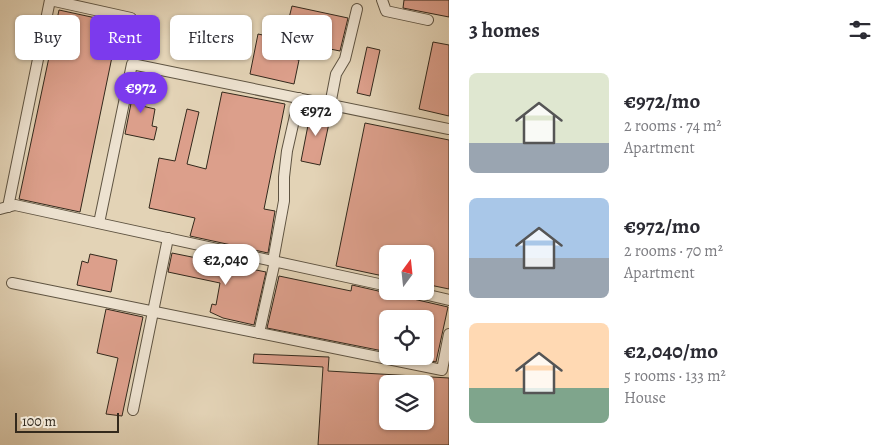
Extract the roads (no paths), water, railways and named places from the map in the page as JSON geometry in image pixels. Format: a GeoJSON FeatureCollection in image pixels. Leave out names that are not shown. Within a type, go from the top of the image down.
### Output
{"type":"FeatureCollection","features":[{"type":"Feature","properties":{"kind":"lane"},"geometry":{"type":"LineString","coordinates":[[118,15],[50,0],[4,208],[16,205],[379,284]]}},
{"type":"Feature","properties":{"kind":"lane"},"geometry":{"type":"LineString","coordinates":[[382,0],[386,11],[428,20]]}},
{"type":"Feature","properties":{"kind":"lane"},"geometry":{"type":"LineString","coordinates":[[330,105],[336,74],[345,59],[356,9]]}},
{"type":"Feature","properties":{"kind":"lane"},"geometry":{"type":"LineString","coordinates":[[99,222],[132,64],[449,129]]}},
{"type":"Feature","properties":{"kind":"lane"},"geometry":{"type":"LineString","coordinates":[[259,333],[284,201],[285,164],[299,98]]}},
{"type":"Feature","properties":{"kind":"lane"},"geometry":{"type":"LineString","coordinates":[[133,410],[168,238]]}},
{"type":"Feature","properties":{"kind":"lane"},"geometry":{"type":"LineString","coordinates":[[12,283],[445,371],[449,334]]}},
{"type":"Feature","properties":{"kind":"lane"},"geometry":{"type":"LineString","coordinates":[[434,296],[449,300]]}}]}
